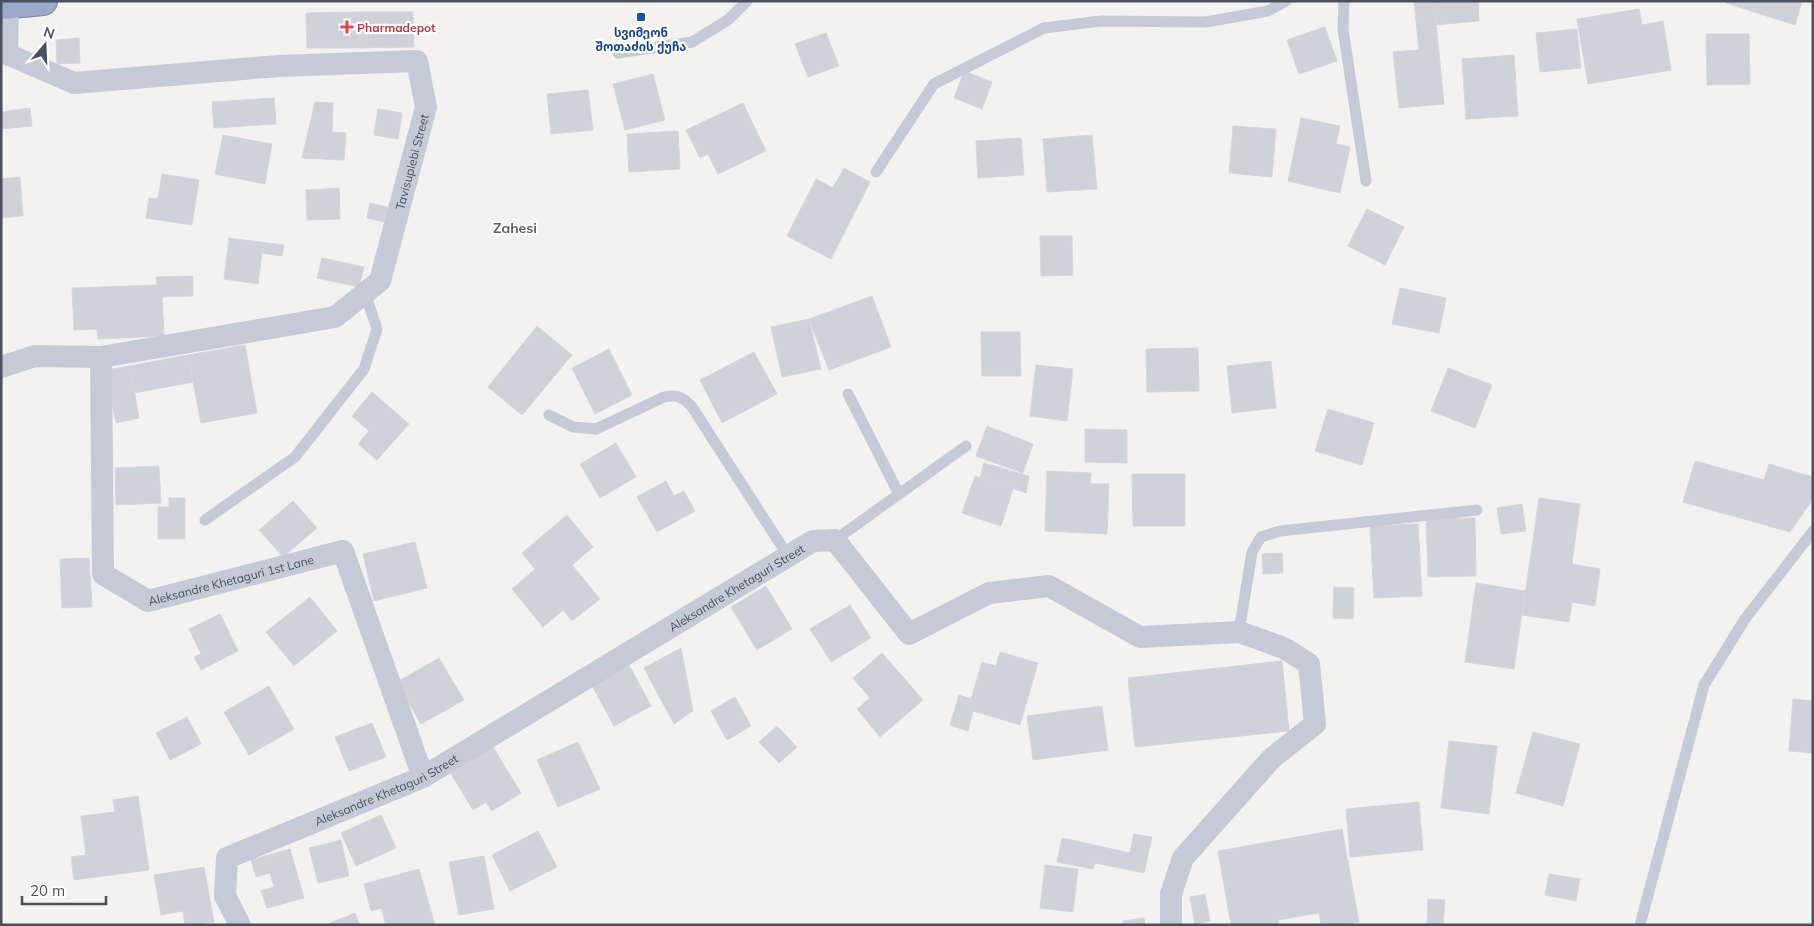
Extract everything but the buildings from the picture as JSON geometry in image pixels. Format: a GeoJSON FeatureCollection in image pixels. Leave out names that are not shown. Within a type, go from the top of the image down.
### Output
{"type":"FeatureCollection","features":[{"type":"Feature","properties":{"kind":"highway"},"geometry":{"type":"LineString","coordinates":[[5,4],[43,1]]}},
{"type":"Feature","properties":{"kind":"street"},"geometry":{"type":"LineString","coordinates":[[4,56],[5,4]]}},
{"type":"Feature","properties":{"kind":"street","name":"Tavisuplebi Street"},"geometry":{"type":"LineString","coordinates":[[1,367],[36,356],[101,357],[335,317],[380,281],[426,107],[418,61],[279,66],[74,83],[4,56]]}},
{"type":"Feature","properties":{"kind":"street","name":"Aleksandre Khetaguri 1st Lane"},"geometry":{"type":"LineString","coordinates":[[101,357],[103,574],[148,601],[343,551],[424,776]]}},
{"type":"Feature","properties":{"kind":"street"},"geometry":{"type":"LineString","coordinates":[[835,540],[909,634],[989,593],[1049,586],[1140,637],[1239,632],[1284,648],[1309,664],[1315,724],[1271,759],[1183,858],[1171,894],[1172,925]]}},
{"type":"Feature","properties":{"kind":"street","name":"Aleksandre Khetaguri Street"},"geometry":{"type":"LineString","coordinates":[[240,925],[224,896],[227,858],[424,776],[788,556],[813,542],[835,540]]}},
{"type":"Feature","properties":{"kind":"lane"},"geometry":{"type":"LineString","coordinates":[[618,54],[692,42],[728,20],[747,1]]}},
{"type":"Feature","properties":{"kind":"lane"},"geometry":{"type":"LineString","coordinates":[[876,172],[934,84],[1044,28],[1101,21],[1206,22],[1268,11],[1286,1]]}},
{"type":"Feature","properties":{"kind":"lane"},"geometry":{"type":"LineString","coordinates":[[1344,1],[1343,29],[1366,181]]}},
{"type":"Feature","properties":{"kind":"lane"},"geometry":{"type":"LineString","coordinates":[[205,520],[295,457],[364,369],[377,329],[365,293]]}},
{"type":"Feature","properties":{"kind":"lane"},"geometry":{"type":"LineString","coordinates":[[848,394],[899,494]]}},
{"type":"Feature","properties":{"kind":"lane"},"geometry":{"type":"LineString","coordinates":[[549,415],[573,427],[596,429],[664,397],[674,395],[684,399],[692,406],[788,556]]}},
{"type":"Feature","properties":{"kind":"lane"},"geometry":{"type":"LineString","coordinates":[[835,540],[966,446]]}},
{"type":"Feature","properties":{"kind":"lane"},"geometry":{"type":"LineString","coordinates":[[1239,632],[1252,552],[1261,537],[1280,531],[1478,510]]}},
{"type":"Feature","properties":{"kind":"lane"},"geometry":{"type":"LineString","coordinates":[[1640,925],[1704,685],[1745,619],[1813,532]]}},
{"type":"Feature","properties":{"kind":"place","name":"სვიმეონ შოთაძის ქუჩა"},"geometry":{"type":"Point","coordinates":[641,17]}},
{"type":"Feature","properties":{"kind":"place","name":"Pharmadepot"},"geometry":{"type":"Point","coordinates":[347,27]}},
{"type":"Feature","properties":{"kind":"district","name":"Zahesi"},"geometry":{"type":"Point","coordinates":[515,228]}}]}
